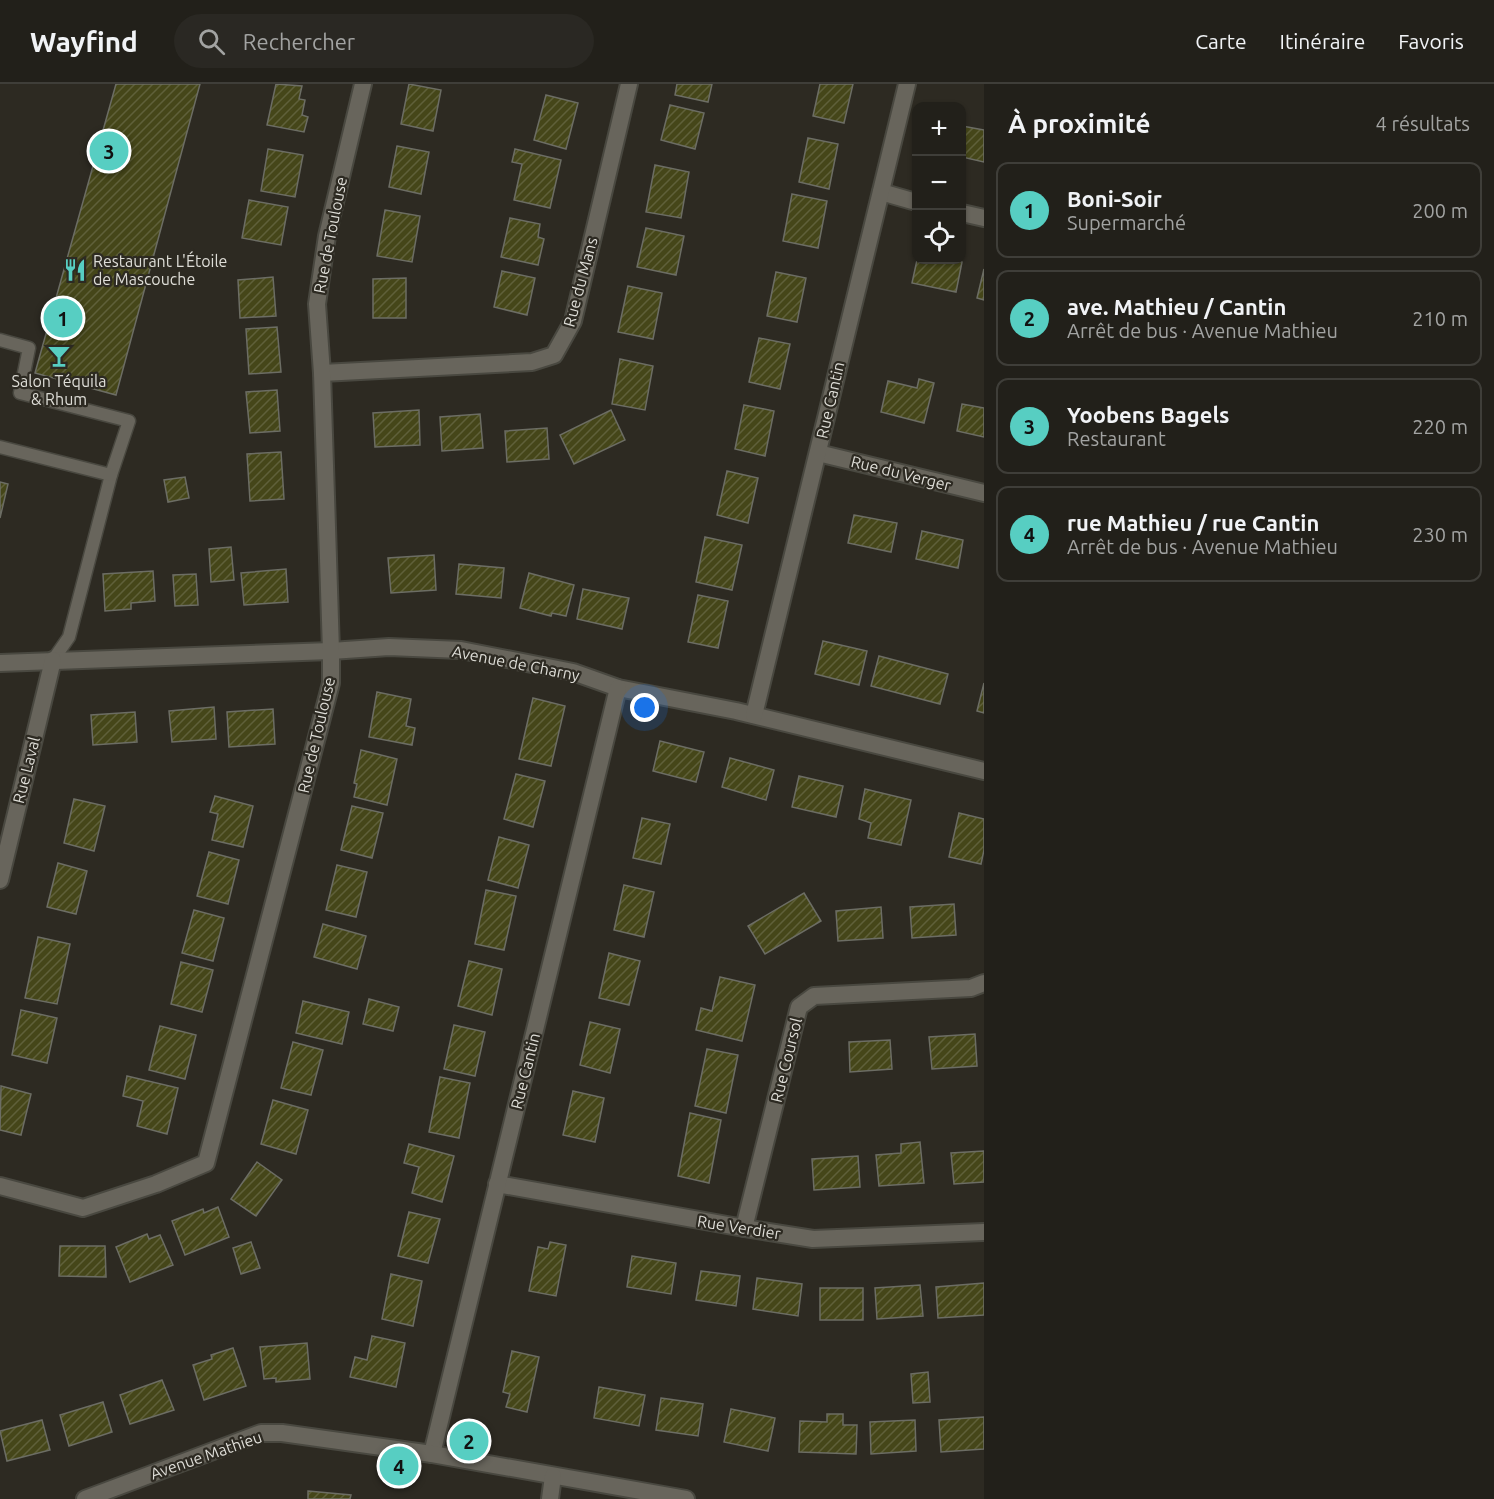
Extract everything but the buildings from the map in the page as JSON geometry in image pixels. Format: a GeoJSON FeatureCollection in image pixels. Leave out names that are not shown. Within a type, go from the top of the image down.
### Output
{"type":"FeatureCollection","features":[{"type":"Feature","properties":{"kind":"street","name":"Rue de Toulouse"},"geometry":{"type":"LineString","coordinates":[[0,1186],[83,1208],[156,1184],[206,1163],[331,683],[322,373],[317,304],[327,236],[363,84]]}},
{"type":"Feature","properties":{"kind":"street","name":"Rue du Mans"},"geometry":{"type":"LineString","coordinates":[[322,373],[532,362],[554,355],[573,321],[629,84]]}},
{"type":"Feature","properties":{"kind":"street","name":"Rue Cantin"},"geometry":{"type":"LineString","coordinates":[[754,716],[907,84]]}},
{"type":"Feature","properties":{"kind":"street"},"geometry":{"type":"LineString","coordinates":[[881,192],[912,201]]}},
{"type":"Feature","properties":{"kind":"street"},"geometry":{"type":"LineString","coordinates":[[966,214],[984,218]]}},
{"type":"Feature","properties":{"kind":"street","name":"Rue du Verger"},"geometry":{"type":"LineString","coordinates":[[818,453],[984,493]]}},
{"type":"Feature","properties":{"kind":"street","name":"Avenue de Charny"},"geometry":{"type":"LineString","coordinates":[[0,663],[389,647],[461,650],[573,672],[618,688],[754,716],[984,771]]}},
{"type":"Feature","properties":{"kind":"street","name":"Rue Laval"},"geometry":{"type":"LineString","coordinates":[[0,880],[52,660]]}},
{"type":"Feature","properties":{"kind":"street","name":"Rue Cantin"},"geometry":{"type":"LineString","coordinates":[[432,1454],[618,688]]}},
{"type":"Feature","properties":{"kind":"street","name":"Rue Coursol"},"geometry":{"type":"LineString","coordinates":[[744,1228],[799,1007],[814,996],[971,988],[984,983]]}},
{"type":"Feature","properties":{"kind":"street","name":"Rue Verdier"},"geometry":{"type":"LineString","coordinates":[[497,1184],[813,1239],[984,1232]]}},
{"type":"Feature","properties":{"kind":"street","name":"Avenue Mathieu"},"geometry":{"type":"LineString","coordinates":[[85,1499],[261,1433],[282,1433],[432,1454],[686,1499]]}},
{"type":"Feature","properties":{"kind":"street"},"geometry":{"type":"LineString","coordinates":[[550,1499],[553,1476]]}},
{"type":"Feature","properties":{"kind":"lane"},"geometry":{"type":"LineString","coordinates":[[0,340],[29,348],[20,393],[129,421],[111,475],[69,637],[52,660]]}},
{"type":"Feature","properties":{"kind":"lane"},"geometry":{"type":"LineString","coordinates":[[0,447],[111,475]]}},
{"type":"Feature","properties":{"kind":"place","name":"Yoobens Bagels"},"geometry":{"type":"Point","coordinates":[109,151]}},
{"type":"Feature","properties":{"kind":"place","name":"Restaurant L'Étoile de Mascouche"},"geometry":{"type":"Point","coordinates":[75,270]}},
{"type":"Feature","properties":{"kind":"place","name":"Boni-Soir"},"geometry":{"type":"Point","coordinates":[63,318]}},
{"type":"Feature","properties":{"kind":"place","name":"Salon Téquila & Rhum"},"geometry":{"type":"Point","coordinates":[59,356]}},
{"type":"Feature","properties":{"kind":"place","name":"ave. Mathieu / Cantin"},"geometry":{"type":"Point","coordinates":[469,1441]}},
{"type":"Feature","properties":{"kind":"place","name":"rue Mathieu / rue Cantin"},"geometry":{"type":"Point","coordinates":[399,1466]}}]}
